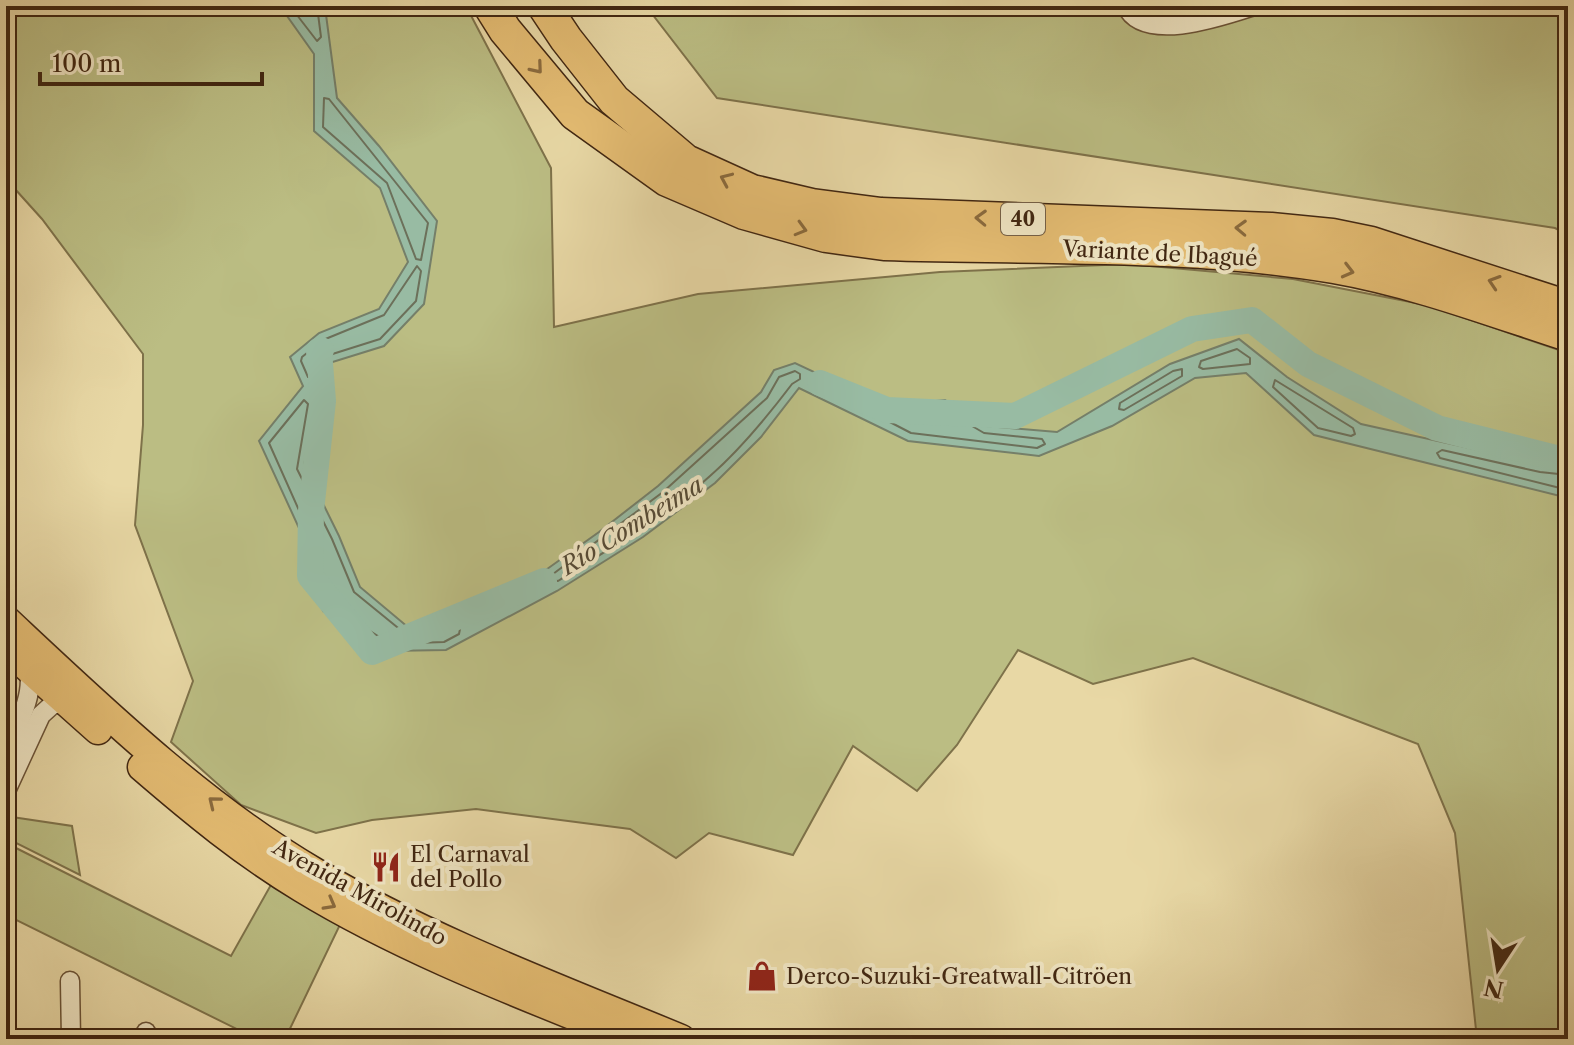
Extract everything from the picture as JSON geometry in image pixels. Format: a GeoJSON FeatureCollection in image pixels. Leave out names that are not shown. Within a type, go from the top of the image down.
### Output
{"type":"FeatureCollection","features":[{"type":"Feature","properties":{"kind":"highway","name":"Variante de Ibagué"},"geometry":{"type":"LineString","coordinates":[[490,6],[505,30],[575,114],[667,180],[744,213],[826,236],[884,244],[1234,253],[1336,268],[1437,293],[1568,335]]}},
{"type":"Feature","properties":{"kind":"highway","name":"Variante de Ibagué"},"geometry":{"type":"LineString","coordinates":[[544,6],[614,100],[686,161],[752,191],[812,205],[881,214],[1271,229],[1332,235],[1413,256],[1568,307]]}},
{"type":"Feature","properties":{"kind":"main road","name":"Avenida Mirolindo"},"geometry":{"type":"LineString","coordinates":[[6,620],[108,715],[238,822],[316,873],[460,947],[681,1039]]}},
{"type":"Feature","properties":{"kind":"main road","name":"Avenida Mirolindo"},"geometry":{"type":"LineString","coordinates":[[6,648],[216,830],[303,888],[439,959],[631,1039]]}},
{"type":"Feature","properties":{"kind":"street"},"geometry":{"type":"LineString","coordinates":[[564,6],[566,39]]}},
{"type":"Feature","properties":{"kind":"street"},"geometry":{"type":"LineString","coordinates":[[1126,6],[1130,15],[1152,26],[1210,19],[1254,6]]}},
{"type":"Feature","properties":{"kind":"street"},"geometry":{"type":"LineString","coordinates":[[6,751],[27,701],[31,684],[29,670]]}},
{"type":"Feature","properties":{"kind":"street"},"geometry":{"type":"LineString","coordinates":[[6,791],[41,715],[52,705],[65,702]]}},
{"type":"Feature","properties":{"kind":"street"},"geometry":{"type":"LineString","coordinates":[[70,981],[71,1039]]}},
{"type":"Feature","properties":{"kind":"shaded area"},"geometry":{"type":"Polygon","coordinates":[[[6,6],[466,6],[551,168],[554,327],[698,294],[940,272],[1128,264],[1293,279],[1426,305],[1568,353],[1568,1039],[1477,1039],[1455,833],[1418,744],[1193,658],[1093,684],[1018,650],[957,745],[917,791],[853,746],[793,855],[709,833],[676,858],[630,829],[476,809],[372,820],[316,833],[241,805],[171,742],[193,681],[135,525],[143,425],[143,354],[42,219],[6,179],[6,6]]]}},
{"type":"Feature","properties":{"kind":"shaded area"},"geometry":{"type":"Polygon","coordinates":[[[646,6],[1568,6],[1568,235],[1555,228],[717,98],[646,6]]]}},
{"type":"Feature","properties":{"kind":"shaded area"},"geometry":{"type":"Polygon","coordinates":[[[12,817],[72,826],[80,875],[6,838],[6,826],[12,817]]]}},
{"type":"Feature","properties":{"kind":"shaded area"},"geometry":{"type":"Polygon","coordinates":[[[6,843],[231,956],[281,867],[349,906],[285,1039],[257,1039],[6,915],[6,843]]]}},
{"type":"Feature","properties":{"kind":"water"},"geometry":{"type":"Polygon","coordinates":[[[280,6],[325,7],[337,98],[437,221],[424,304],[384,346],[326,364],[304,465],[360,587],[409,628],[484,614],[658,486],[761,392],[774,370],[795,363],[827,378],[869,408],[945,400],[987,426],[1057,432],[1170,364],[1239,339],[1287,377],[1361,424],[1568,467],[1568,498],[1314,435],[1246,373],[1195,378],[1112,426],[1039,456],[908,441],[799,388],[761,437],[715,483],[643,537],[557,591],[446,650],[387,651],[323,611],[299,528],[259,441],[303,386],[290,357],[319,333],[379,309],[408,262],[380,188],[314,131],[314,54],[280,6]]]}},
{"type":"Feature","properties":{"kind":"waterway","name":"Río Combeima"},"geometry":{"type":"LineString","coordinates":[[820,383],[887,410],[1015,416],[1192,329],[1252,320],[1308,364],[1437,428],[1568,461]]}},
{"type":"Feature","properties":{"kind":"waterway","name":"Río Combeima"},"geometry":{"type":"LineString","coordinates":[[321,350],[323,401],[311,511],[310,576],[372,652],[544,581]]}},
{"type":"Feature","properties":{"kind":"place","name":"El Carnaval del Pollo"},"geometry":{"type":"Point","coordinates":[386,867]}},
{"type":"Feature","properties":{"kind":"place","name":"Derco-Suzuki-Greatwall-Citröen"},"geometry":{"type":"Point","coordinates":[762,976]}}]}
